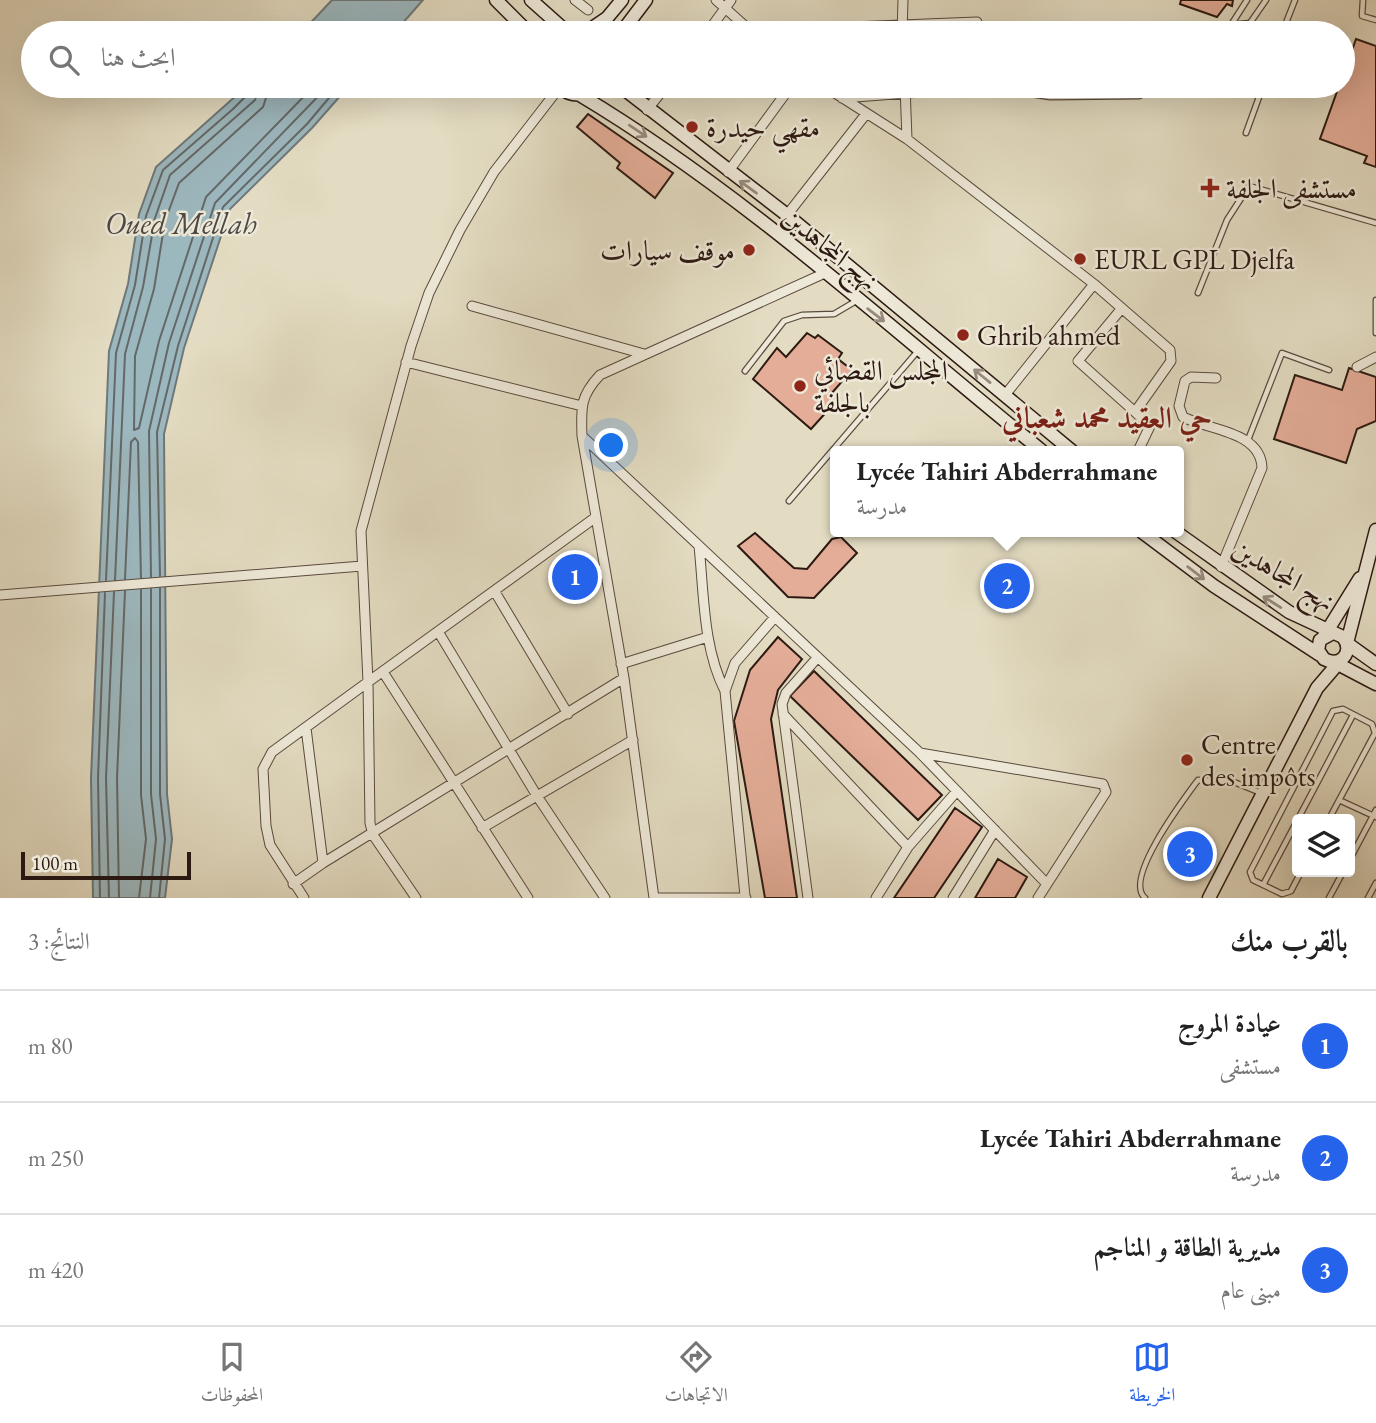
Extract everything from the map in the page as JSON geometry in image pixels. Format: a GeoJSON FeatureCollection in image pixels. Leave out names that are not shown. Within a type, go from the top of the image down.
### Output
{"type":"FeatureCollection","features":[{"type":"Feature","properties":{"kind":"main road"},"geometry":{"type":"LineString","coordinates":[[496,0],[517,21]]}},
{"type":"Feature","properties":{"kind":"main road"},"geometry":{"type":"LineString","coordinates":[[531,0],[555,21]]}},
{"type":"Feature","properties":{"kind":"main road"},"geometry":{"type":"LineString","coordinates":[[603,21],[622,0]]}},
{"type":"Feature","properties":{"kind":"main road"},"geometry":{"type":"LineString","coordinates":[[630,21],[646,0]]}},
{"type":"Feature","properties":{"kind":"main road","name":"نهج المجاهدين"},"geometry":{"type":"LineString","coordinates":[[585,98],[671,155],[825,273],[1036,446]]}},
{"type":"Feature","properties":{"kind":"main road","name":"نهج المجاهدين"},"geometry":{"type":"LineString","coordinates":[[634,98],[787,215],[1066,446]]}},
{"type":"Feature","properties":{"kind":"main road"},"geometry":{"type":"LineString","coordinates":[[1209,898],[1317,688],[1347,653],[1364,571],[1376,530]]}},
{"type":"Feature","properties":{"kind":"main road","name":"نهج المجاهدين"},"geometry":{"type":"LineString","coordinates":[[1149,537],[1214,586],[1321,656]]}},
{"type":"Feature","properties":{"kind":"main road","name":"نهج المجاهدين"},"geometry":{"type":"LineString","coordinates":[[1182,537],[1221,567],[1289,612],[1328,633]]}},
{"type":"Feature","properties":{"kind":"main road"},"geometry":{"type":"LineString","coordinates":[[1317,688],[1321,656],[1318,645],[1328,633],[1364,571]]}},
{"type":"Feature","properties":{"kind":"main road"},"geometry":{"type":"LineString","coordinates":[[1328,633],[1343,636],[1348,644],[1376,664]]}},
{"type":"Feature","properties":{"kind":"main road"},"geometry":{"type":"LineString","coordinates":[[1321,656],[1376,684]]}},
{"type":"Feature","properties":{"kind":"street"},"geometry":{"type":"LineString","coordinates":[[575,0],[588,10]]}},
{"type":"Feature","properties":{"kind":"street"},"geometry":{"type":"LineString","coordinates":[[716,0],[729,4],[743,21]]}},
{"type":"Feature","properties":{"kind":"street"},"geometry":{"type":"LineString","coordinates":[[902,0],[902,21]]}},
{"type":"Feature","properties":{"kind":"street"},"geometry":{"type":"LineString","coordinates":[[716,21],[729,4]]}},
{"type":"Feature","properties":{"kind":"street"},"geometry":{"type":"LineString","coordinates":[[416,898],[373,835],[369,811],[368,682],[361,531],[406,362],[429,293],[460,230],[501,162],[550,98]]}},
{"type":"Feature","properties":{"kind":"street"},"geometry":{"type":"LineString","coordinates":[[648,110],[657,98]]}},
{"type":"Feature","properties":{"kind":"street"},"geometry":{"type":"LineString","coordinates":[[728,172],[782,98]]}},
{"type":"Feature","properties":{"kind":"street"},"geometry":{"type":"LineString","coordinates":[[842,98],[907,139],[1094,284],[1170,350],[1172,356],[1135,412]]}},
{"type":"Feature","properties":{"kind":"street"},"geometry":{"type":"LineString","coordinates":[[905,98],[907,139]]}},
{"type":"Feature","properties":{"kind":"street"},"geometry":{"type":"LineString","coordinates":[[787,215],[866,114]]}},
{"type":"Feature","properties":{"kind":"street"},"geometry":{"type":"LineString","coordinates":[[699,545],[708,637],[715,673],[724,691],[745,897],[655,898],[624,678],[582,436],[585,391],[600,375],[747,311],[825,273]]}},
{"type":"Feature","properties":{"kind":"street"},"geometry":{"type":"LineString","coordinates":[[1005,395],[1094,284]]}},
{"type":"Feature","properties":{"kind":"street"},"geometry":{"type":"LineString","coordinates":[[472,306],[645,354]]}},
{"type":"Feature","properties":{"kind":"street"},"geometry":{"type":"LineString","coordinates":[[1122,308],[1078,362],[1150,426],[1140,446]]}},
{"type":"Feature","properties":{"kind":"street"},"geometry":{"type":"LineString","coordinates":[[1357,367],[1376,357]]}},
{"type":"Feature","properties":{"kind":"street"},"geometry":{"type":"LineString","coordinates":[[406,362],[582,406]]}},
{"type":"Feature","properties":{"kind":"street"},"geometry":{"type":"LineString","coordinates":[[1216,378],[1191,377],[1185,381],[1180,406],[1182,417],[1248,440],[1258,453],[1262,468],[1221,567]]}},
{"type":"Feature","properties":{"kind":"street"},"geometry":{"type":"LineString","coordinates":[[582,436],[919,753],[1047,884]]}},
{"type":"Feature","properties":{"kind":"street"},"geometry":{"type":"LineString","coordinates":[[304,898],[270,845],[266,826],[263,769],[272,752],[596,517]]}},
{"type":"Feature","properties":{"kind":"street"},"geometry":{"type":"LineString","coordinates":[[0,595],[362,566]]}},
{"type":"Feature","properties":{"kind":"street"},"geometry":{"type":"LineString","coordinates":[[495,592],[568,714]]}},
{"type":"Feature","properties":{"kind":"street"},"geometry":{"type":"LineString","coordinates":[[724,691],[735,663],[775,617]]}},
{"type":"Feature","properties":{"kind":"street"},"geometry":{"type":"LineString","coordinates":[[439,633],[537,796],[605,898]]}},
{"type":"Feature","properties":{"kind":"street"},"geometry":{"type":"LineString","coordinates":[[621,664],[708,637]]}},
{"type":"Feature","properties":{"kind":"street"},"geometry":{"type":"LineString","coordinates":[[808,898],[782,712],[783,697],[818,657]]}},
{"type":"Feature","properties":{"kind":"street"},"geometry":{"type":"LineString","coordinates":[[383,672],[528,898]]}},
{"type":"Feature","properties":{"kind":"street"},"geometry":{"type":"LineString","coordinates":[[293,884],[624,678]]}},
{"type":"Feature","properties":{"kind":"street"},"geometry":{"type":"LineString","coordinates":[[782,712],[908,847]]}},
{"type":"Feature","properties":{"kind":"street"},"geometry":{"type":"LineString","coordinates":[[306,728],[323,863]]}},
{"type":"Feature","properties":{"kind":"street"},"geometry":{"type":"LineString","coordinates":[[482,828],[633,740]]}},
{"type":"Feature","properties":{"kind":"street"},"geometry":{"type":"LineString","coordinates":[[919,753],[1103,784],[1106,792],[1038,898]]}},
{"type":"Feature","properties":{"kind":"street"},"geometry":{"type":"LineString","coordinates":[[876,898],[908,847],[957,791]]}},
{"type":"Feature","properties":{"kind":"street"},"geometry":{"type":"LineString","coordinates":[[953,898],[995,830]]}},
{"type":"Feature","properties":{"kind":"lane"},"geometry":{"type":"LineString","coordinates":[[1234,21],[1248,0]]}},
{"type":"Feature","properties":{"kind":"lane"},"geometry":{"type":"LineString","coordinates":[[1251,21],[1266,0]]}},
{"type":"Feature","properties":{"kind":"lane"},"geometry":{"type":"LineString","coordinates":[[1286,21],[1294,0]]}},
{"type":"Feature","properties":{"kind":"lane"},"geometry":{"type":"LineString","coordinates":[[1363,0],[1362,16],[1376,20]]}},
{"type":"Feature","properties":{"kind":"lane"},"geometry":{"type":"LineString","coordinates":[[1246,134],[1259,98]]}},
{"type":"Feature","properties":{"kind":"lane"},"geometry":{"type":"LineString","coordinates":[[1198,293],[1227,220],[1249,186],[1376,223]]}},
{"type":"Feature","properties":{"kind":"lane"},"geometry":{"type":"LineString","coordinates":[[745,370],[784,321],[802,315],[834,314],[857,300]]}},
{"type":"Feature","properties":{"kind":"lane"},"geometry":{"type":"LineString","coordinates":[[1376,300],[1376,333]]}},
{"type":"Feature","properties":{"kind":"lane"},"geometry":{"type":"LineString","coordinates":[[836,446],[919,348]]}},
{"type":"Feature","properties":{"kind":"lane"},"geometry":{"type":"LineString","coordinates":[[1248,440],[1282,353],[1329,370]]}},
{"type":"Feature","properties":{"kind":"lane"},"geometry":{"type":"LineString","coordinates":[[789,501],[830,453]]}},
{"type":"Feature","properties":{"kind":"lane"},"geometry":{"type":"LineString","coordinates":[[1298,877],[1291,891],[1282,894],[1253,880],[1250,872],[1333,711],[1343,709],[1372,724],[1375,733],[1332,814]]}},
{"type":"Feature","properties":{"kind":"lane"},"geometry":{"type":"LineString","coordinates":[[1301,814],[1353,715]]}},
{"type":"Feature","properties":{"kind":"lane"},"geometry":{"type":"LineString","coordinates":[[1145,898],[1140,894],[1138,883],[1143,868],[1179,806],[1198,780],[1234,782],[1263,794]]}},
{"type":"Feature","properties":{"kind":"lane"},"geometry":{"type":"LineString","coordinates":[[1339,800],[1374,816]]}},
{"type":"Feature","properties":{"kind":"lane"},"geometry":{"type":"LineString","coordinates":[[1355,850],[1376,810]]}},
{"type":"Feature","properties":{"kind":"lane"},"geometry":{"type":"LineString","coordinates":[[1263,885],[1292,831]]}},
{"type":"Feature","properties":{"kind":"lane"},"geometry":{"type":"LineString","coordinates":[[1329,898],[1340,877]]}},
{"type":"Feature","properties":{"kind":"lane"},"geometry":{"type":"LineString","coordinates":[[1368,898],[1376,884]]}},
{"type":"Feature","properties":{"kind":"water"},"geometry":{"type":"Polygon","coordinates":[[[332,0],[423,0],[405,21],[312,21],[332,0]]]}},
{"type":"Feature","properties":{"kind":"water","name":"Oued Mellah"},"geometry":{"type":"Polygon","coordinates":[[[234,98],[338,98],[230,209],[184,348],[164,434],[167,794],[172,839],[165,898],[93,898],[91,778],[109,351],[128,284],[139,214],[156,167],[234,98]]]}},
{"type":"Feature","properties":{"kind":"building"},"geometry":{"type":"Polygon","coordinates":[[[1181,0],[1233,0],[1232,6],[1227,4],[1217,17],[1180,4],[1181,0]]]}},
{"type":"Feature","properties":{"kind":"building"},"geometry":{"type":"Polygon","coordinates":[[[1356,39],[1376,46],[1376,167],[1364,163],[1367,156],[1320,139],[1335,98],[1355,98],[1356,39]]]}},
{"type":"Feature","properties":{"kind":"building"},"geometry":{"type":"Polygon","coordinates":[[[588,114],[673,173],[655,198],[617,168],[620,163],[577,127],[588,114]]]}},
{"type":"Feature","properties":{"kind":"building","name":"المجلس القضائي بالجلفة"},"geometry":{"type":"Polygon","coordinates":[[[807,333],[815,338],[818,335],[842,353],[838,359],[852,370],[831,394],[839,398],[811,429],[753,379],[777,348],[786,357],[807,333]]]}},
{"type":"Feature","properties":{"kind":"building"},"geometry":{"type":"Polygon","coordinates":[[[1349,368],[1376,377],[1376,421],[1357,429],[1346,463],[1274,439],[1295,375],[1342,390],[1349,368]]]}},
{"type":"Feature","properties":{"kind":"building"},"geometry":{"type":"Polygon","coordinates":[[[755,533],[794,568],[807,569],[832,539],[841,537],[857,553],[814,598],[788,597],[738,546],[755,533]]]}},
{"type":"Feature","properties":{"kind":"building"},"geometry":{"type":"Polygon","coordinates":[[[778,637],[802,659],[778,690],[771,719],[797,898],[765,898],[734,721],[750,670],[778,637]]]}},
{"type":"Feature","properties":{"kind":"building"},"geometry":{"type":"Polygon","coordinates":[[[814,671],[942,795],[918,820],[790,696],[814,671]]]}},
{"type":"Feature","properties":{"kind":"building"},"geometry":{"type":"Polygon","coordinates":[[[955,808],[982,827],[934,898],[894,898],[955,808]]]}},
{"type":"Feature","properties":{"kind":"building"},"geometry":{"type":"Polygon","coordinates":[[[998,859],[1027,877],[1015,898],[975,898],[998,859]]]}},
{"type":"Feature","properties":{"kind":"place","name":"مقهي حيدرة"},"geometry":{"type":"Point","coordinates":[692,127]}},
{"type":"Feature","properties":{"kind":"place","name":"مستشفى الجلفة"},"geometry":{"type":"Point","coordinates":[1210,188]}},
{"type":"Feature","properties":{"kind":"place","name":"موقف سيارات"},"geometry":{"type":"Point","coordinates":[749,250]}},
{"type":"Feature","properties":{"kind":"place","name":"EURL GPL Djelfa"},"geometry":{"type":"Point","coordinates":[1080,259]}},
{"type":"Feature","properties":{"kind":"place","name":"Ghrib ahmed"},"geometry":{"type":"Point","coordinates":[963,335]}},
{"type":"Feature","properties":{"kind":"place","name":"المجلس القضائي بالجلفة"},"geometry":{"type":"Point","coordinates":[800,386]}},
{"type":"Feature","properties":{"kind":"place","name":"عيادة المروج"},"geometry":{"type":"Point","coordinates":[575,577]}},
{"type":"Feature","properties":{"kind":"place","name":"Lycée Tahiri Abderrahmane"},"geometry":{"type":"Point","coordinates":[1007,586]}},
{"type":"Feature","properties":{"kind":"place","name":"Centre des impôts"},"geometry":{"type":"Point","coordinates":[1187,760]}},
{"type":"Feature","properties":{"kind":"place","name":"مديرية الطاقة و المناجم"},"geometry":{"type":"Point","coordinates":[1190,854]}},
{"type":"Feature","properties":{"kind":"district","name":"حي العقيد محمد شعباني"},"geometry":{"type":"Point","coordinates":[1107,417]}}]}
